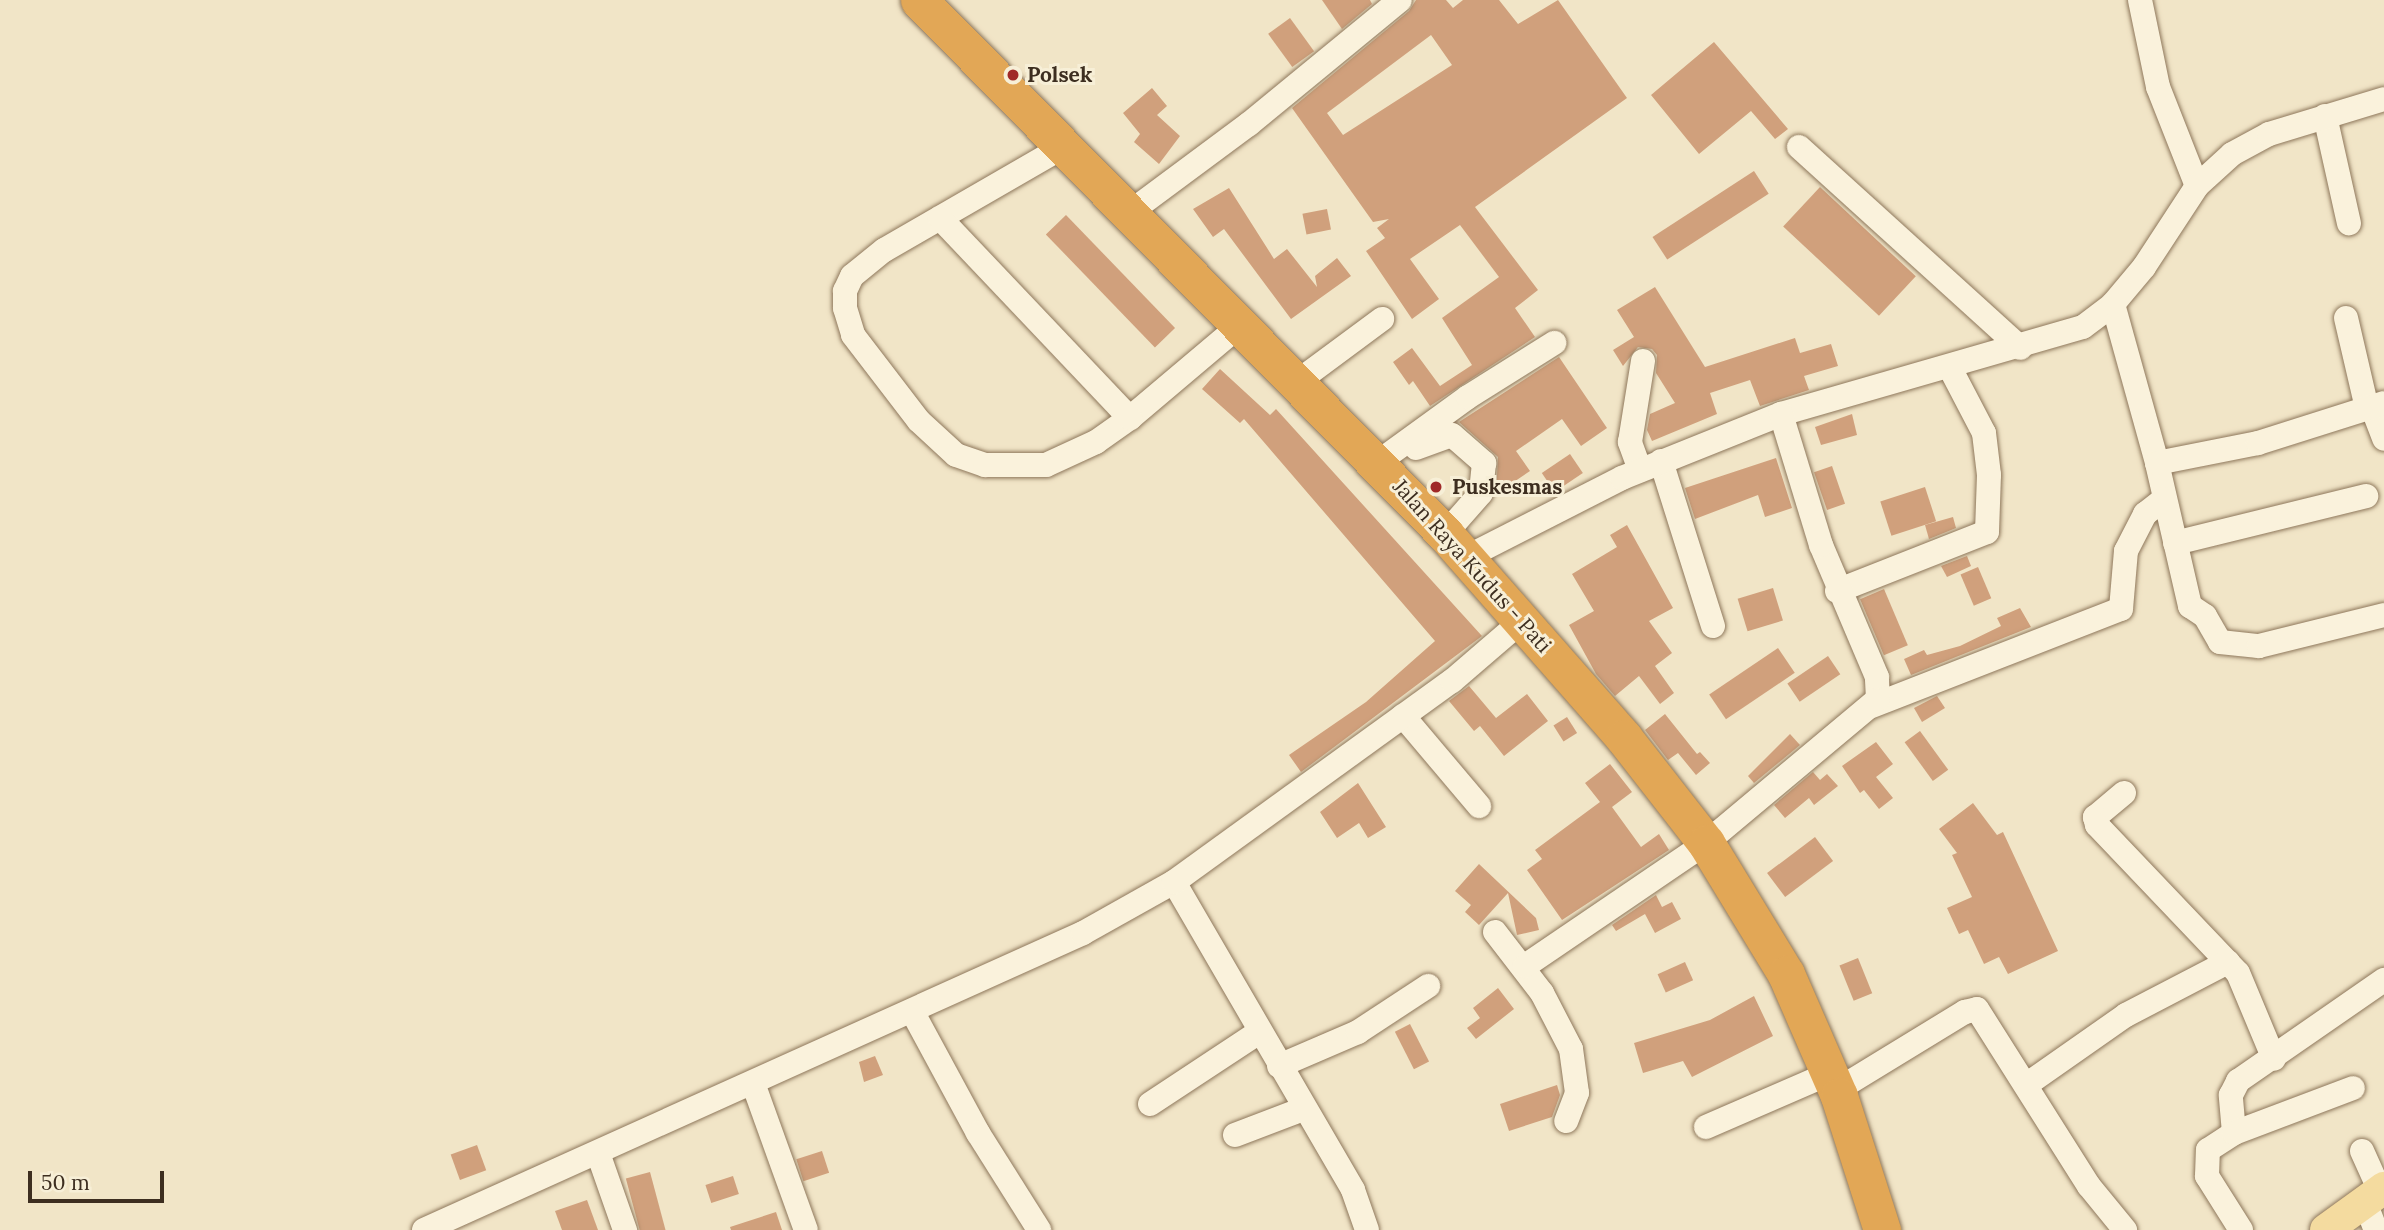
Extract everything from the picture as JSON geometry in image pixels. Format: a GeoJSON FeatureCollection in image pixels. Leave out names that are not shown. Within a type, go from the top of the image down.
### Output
{"type":"FeatureCollection","features":[{"type":"Feature","properties":{"kind":"highway","name":"Jalan Raya Kudus - Pati"},"geometry":{"type":"LineString","coordinates":[[919,0],[1061,148],[1129,213],[1456,545],[1523,620],[1706,843],[1762,930],[1833,1082],[1882,1230]]}},
{"type":"Feature","properties":{"kind":"main road"},"geometry":{"type":"LineString","coordinates":[[2326,1230],[2376,1203]]}},
{"type":"Feature","properties":{"kind":"street"},"geometry":{"type":"LineString","coordinates":[[1129,213],[1249,124],[1400,0]]}},
{"type":"Feature","properties":{"kind":"street"},"geometry":{"type":"LineString","coordinates":[[2140,0],[2158,87],[2197,186]]}},
{"type":"Feature","properties":{"kind":"street"},"geometry":{"type":"LineString","coordinates":[[1456,545],[1781,414],[2021,348],[2083,327],[2113,304],[2144,267],[2197,186],[2249,142],[2384,99]]}},
{"type":"Feature","properties":{"kind":"street"},"geometry":{"type":"LineString","coordinates":[[2325,116],[2349,223]]}},
{"type":"Feature","properties":{"kind":"street"},"geometry":{"type":"LineString","coordinates":[[1799,147],[2021,348]]}},
{"type":"Feature","properties":{"kind":"street"},"geometry":{"type":"LineString","coordinates":[[1061,148],[863,265],[845,291],[853,335],[919,421],[956,455],[1007,468],[1046,465],[1070,456],[1130,418],[1240,325]]}},
{"type":"Feature","properties":{"kind":"street"},"geometry":{"type":"LineString","coordinates":[[940,218],[1130,418]]}},
{"type":"Feature","properties":{"kind":"street"},"geometry":{"type":"LineString","coordinates":[[2113,304],[2157,463],[2190,606],[2205,616],[2220,642],[2232,647],[2259,646],[2384,615]]}},
{"type":"Feature","properties":{"kind":"street"},"geometry":{"type":"LineString","coordinates":[[2346,318],[2384,439]]}},
{"type":"Feature","properties":{"kind":"street"},"geometry":{"type":"LineString","coordinates":[[1297,382],[1382,320]]}},
{"type":"Feature","properties":{"kind":"street"},"geometry":{"type":"LineString","coordinates":[[1381,467],[1554,343]]}},
{"type":"Feature","properties":{"kind":"street"},"geometry":{"type":"LineString","coordinates":[[1643,361],[1630,442],[1651,466],[1713,626]]}},
{"type":"Feature","properties":{"kind":"street"},"geometry":{"type":"LineString","coordinates":[[1838,591],[1986,532],[1989,475],[1984,433],[1950,368]]}},
{"type":"Feature","properties":{"kind":"street"},"geometry":{"type":"LineString","coordinates":[[2157,463],[2258,443],[2374,406]]}},
{"type":"Feature","properties":{"kind":"street"},"geometry":{"type":"LineString","coordinates":[[1781,414],[1838,591],[1880,686],[1872,706]]}},
{"type":"Feature","properties":{"kind":"street"},"geometry":{"type":"LineString","coordinates":[[1381,467],[1442,435],[1454,436],[1478,456],[1486,472],[1481,494],[1456,545]]}},
{"type":"Feature","properties":{"kind":"street"},"geometry":{"type":"LineString","coordinates":[[2175,543],[2366,496]]}},
{"type":"Feature","properties":{"kind":"street"},"geometry":{"type":"LineString","coordinates":[[1525,966],[1706,843],[1872,706],[2121,609],[2123,566],[2145,514],[2164,499]]}},
{"type":"Feature","properties":{"kind":"street"},"geometry":{"type":"LineString","coordinates":[[436,1228],[1083,933],[1174,882],[1452,681],[1523,620]]}},
{"type":"Feature","properties":{"kind":"street"},"geometry":{"type":"LineString","coordinates":[[1403,716],[1479,806]]}},
{"type":"Feature","properties":{"kind":"street"},"geometry":{"type":"LineString","coordinates":[[2124,793],[2095,817],[2097,824],[2238,973],[2274,1059]]}},
{"type":"Feature","properties":{"kind":"street"},"geometry":{"type":"LineString","coordinates":[[1174,882],[1303,1109],[1353,1190],[1367,1230]]}},
{"type":"Feature","properties":{"kind":"street"},"geometry":{"type":"LineString","coordinates":[[1495,932],[1525,966],[1571,1048],[1577,1093],[1566,1121]]}},
{"type":"Feature","properties":{"kind":"street"},"geometry":{"type":"LineString","coordinates":[[2026,1085],[2126,1015],[2228,962]]}},
{"type":"Feature","properties":{"kind":"street"},"geometry":{"type":"LineString","coordinates":[[2234,1133],[2231,1095],[2238,1081],[2274,1059],[2384,981]]}},
{"type":"Feature","properties":{"kind":"street"},"geometry":{"type":"LineString","coordinates":[[1279,1066],[1358,1031],[1428,986]]}},
{"type":"Feature","properties":{"kind":"street"},"geometry":{"type":"LineString","coordinates":[[1706,1126],[1833,1082],[1973,1009],[1981,1014],[2088,1186],[2125,1230]]}},
{"type":"Feature","properties":{"kind":"street"},"geometry":{"type":"LineString","coordinates":[[912,1010],[978,1133],[1039,1230]]}},
{"type":"Feature","properties":{"kind":"street"},"geometry":{"type":"LineString","coordinates":[[1150,1104],[1259,1032]]}},
{"type":"Feature","properties":{"kind":"street"},"geometry":{"type":"LineString","coordinates":[[753,1083],[806,1230]]}},
{"type":"Feature","properties":{"kind":"street"},"geometry":{"type":"LineString","coordinates":[[2241,1230],[2205,1166],[2208,1150],[2234,1133],[2353,1088]]}},
{"type":"Feature","properties":{"kind":"street"},"geometry":{"type":"LineString","coordinates":[[1235,1135],[1303,1109]]}},
{"type":"Feature","properties":{"kind":"street"},"geometry":{"type":"LineString","coordinates":[[2362,1151],[2376,1203]]}},
{"type":"Feature","properties":{"kind":"street"},"geometry":{"type":"LineString","coordinates":[[598,1153],[625,1230]]}},
{"type":"Feature","properties":{"kind":"building"},"geometry":{"type":"Polygon","coordinates":[[[1322,0],[1370,0],[1372,4],[1342,29],[1322,0]]]}},
{"type":"Feature","properties":{"kind":"building"},"geometry":{"type":"Polygon","coordinates":[[[1416,0],[1446,0],[1453,8],[1463,0],[1499,0],[1518,24],[1558,0],[1627,98],[1475,207],[1538,290],[1515,308],[1535,337],[1430,406],[1413,381],[1409,385],[1393,362],[1412,348],[1440,386],[1472,365],[1442,318],[1499,277],[1460,225],[1410,259],[1439,299],[1412,319],[1366,251],[1385,238],[1377,228],[1389,219],[1373,222],[1292,108],[1409,11],[1416,0]],[[1431,35],[1327,113],[1343,135],[1452,65],[1431,35]]]}},
{"type":"Feature","properties":{"kind":"building"},"geometry":{"type":"Polygon","coordinates":[[[1290,18],[1314,51],[1292,67],[1268,34],[1290,18]]]}},
{"type":"Feature","properties":{"kind":"building"},"geometry":{"type":"Polygon","coordinates":[[[1714,42],[1788,129],[1775,139],[1751,111],[1699,154],[1651,95],[1714,42]]]}},
{"type":"Feature","properties":{"kind":"building"},"geometry":{"type":"Polygon","coordinates":[[[1152,88],[1167,106],[1157,115],[1180,136],[1159,164],[1134,142],[1140,134],[1123,113],[1152,88]]]}},
{"type":"Feature","properties":{"kind":"building"},"geometry":{"type":"Polygon","coordinates":[[[1754,171],[1769,194],[1667,260],[1653,237],[1754,171]]]}},
{"type":"Feature","properties":{"kind":"building"},"geometry":{"type":"Polygon","coordinates":[[[1820,187],[1916,276],[1879,316],[1783,226],[1820,187]]]}},
{"type":"Feature","properties":{"kind":"building"},"geometry":{"type":"Polygon","coordinates":[[[1229,188],[1274,259],[1287,249],[1317,287],[1315,276],[1337,258],[1351,276],[1291,319],[1224,229],[1213,237],[1193,209],[1229,188]]]}},
{"type":"Feature","properties":{"kind":"building"},"geometry":{"type":"Polygon","coordinates":[[[1327,209],[1331,230],[1306,234],[1302,214],[1327,209]]]}},
{"type":"Feature","properties":{"kind":"building"},"geometry":{"type":"Polygon","coordinates":[[[1066,215],[1175,328],[1155,347],[1046,234],[1066,215]]]}},
{"type":"Feature","properties":{"kind":"building"},"geometry":{"type":"Polygon","coordinates":[[[1655,287],[1705,367],[1795,338],[1800,353],[1831,344],[1838,366],[1804,376],[1809,390],[1760,406],[1750,380],[1710,393],[1717,414],[1652,441],[1647,430],[1650,414],[1675,403],[1656,373],[1657,355],[1652,349],[1638,347],[1623,366],[1613,350],[1634,337],[1617,310],[1655,287]]]}},
{"type":"Feature","properties":{"kind":"building"},"geometry":{"type":"Polygon","coordinates":[[[1559,357],[1607,428],[1581,446],[1562,419],[1516,451],[1530,471],[1496,494],[1498,457],[1459,422],[1559,357]]]}},
{"type":"Feature","properties":{"kind":"building"},"geometry":{"type":"Polygon","coordinates":[[[1220,369],[1270,415],[1276,409],[1482,636],[1301,772],[1289,755],[1366,702],[1435,641],[1244,419],[1240,423],[1202,389],[1220,369]]]}},
{"type":"Feature","properties":{"kind":"building"},"geometry":{"type":"Polygon","coordinates":[[[1852,414],[1857,435],[1821,445],[1815,427],[1852,414]]]}},
{"type":"Feature","properties":{"kind":"building"},"geometry":{"type":"Polygon","coordinates":[[[1570,454],[1583,473],[1555,492],[1542,473],[1570,454]]]}},
{"type":"Feature","properties":{"kind":"building"},"geometry":{"type":"Polygon","coordinates":[[[1776,458],[1792,508],[1765,517],[1758,495],[1695,519],[1685,488],[1776,458]]]}},
{"type":"Feature","properties":{"kind":"building"},"geometry":{"type":"Polygon","coordinates":[[[1832,466],[1845,504],[1827,510],[1814,472],[1832,466]]]}},
{"type":"Feature","properties":{"kind":"building"},"geometry":{"type":"Polygon","coordinates":[[[1925,487],[1936,521],[1891,536],[1880,502],[1925,487]]]}},
{"type":"Feature","properties":{"kind":"building"},"geometry":{"type":"Polygon","coordinates":[[[1953,517],[1956,528],[1929,539],[1925,525],[1953,517]]]}},
{"type":"Feature","properties":{"kind":"building"},"geometry":{"type":"Polygon","coordinates":[[[1627,525],[1673,608],[1649,621],[1672,653],[1655,666],[1674,693],[1660,704],[1639,676],[1615,696],[1596,674],[1569,625],[1594,611],[1572,574],[1617,547],[1610,535],[1627,525]]]}},
{"type":"Feature","properties":{"kind":"building"},"geometry":{"type":"Polygon","coordinates":[[[1967,556],[1971,566],[1947,577],[1941,566],[1967,556]]]}},
{"type":"Feature","properties":{"kind":"building"},"geometry":{"type":"Polygon","coordinates":[[[1978,567],[1991,598],[1974,606],[1961,574],[1978,567]]]}},
{"type":"Feature","properties":{"kind":"building"},"geometry":{"type":"Polygon","coordinates":[[[1773,588],[1783,621],[1748,631],[1738,599],[1773,588]]]}},
{"type":"Feature","properties":{"kind":"building"},"geometry":{"type":"Polygon","coordinates":[[[1884,589],[1908,645],[1884,655],[1860,599],[1884,589]]]}},
{"type":"Feature","properties":{"kind":"building"},"geometry":{"type":"Polygon","coordinates":[[[2020,608],[2031,627],[1911,675],[1904,659],[1924,650],[1927,655],[1960,646],[2001,626],[1997,618],[2020,608]]]}},
{"type":"Feature","properties":{"kind":"building"},"geometry":{"type":"Polygon","coordinates":[[[1778,648],[1795,673],[1726,719],[1709,694],[1778,648]]]}},
{"type":"Feature","properties":{"kind":"building"},"geometry":{"type":"Polygon","coordinates":[[[1828,656],[1840,674],[1800,702],[1787,683],[1828,656]]]}},
{"type":"Feature","properties":{"kind":"building"},"geometry":{"type":"Polygon","coordinates":[[[1469,686],[1496,718],[1527,694],[1548,721],[1504,756],[1480,726],[1474,731],[1449,701],[1469,686]]]}},
{"type":"Feature","properties":{"kind":"building"},"geometry":{"type":"Polygon","coordinates":[[[1937,696],[1945,708],[1922,722],[1914,708],[1937,696]]]}},
{"type":"Feature","properties":{"kind":"building"},"geometry":{"type":"Polygon","coordinates":[[[1665,714],[1697,754],[1700,752],[1710,763],[1696,775],[1678,753],[1668,760],[1645,730],[1665,714]]]}},
{"type":"Feature","properties":{"kind":"building"},"geometry":{"type":"Polygon","coordinates":[[[1567,717],[1577,733],[1563,742],[1553,725],[1567,717]]]}},
{"type":"Feature","properties":{"kind":"building"},"geometry":{"type":"Polygon","coordinates":[[[1920,731],[1948,770],[1933,781],[1905,742],[1920,731]]]}},
{"type":"Feature","properties":{"kind":"building"},"geometry":{"type":"Polygon","coordinates":[[[1790,734],[1800,745],[1754,783],[1748,776],[1790,734]]]}},
{"type":"Feature","properties":{"kind":"building"},"geometry":{"type":"Polygon","coordinates":[[[1876,742],[1893,764],[1876,777],[1893,798],[1879,809],[1864,790],[1860,793],[1842,766],[1876,742]]]}},
{"type":"Feature","properties":{"kind":"building"},"geometry":{"type":"Polygon","coordinates":[[[1610,764],[1632,792],[1612,807],[1641,847],[1659,834],[1669,850],[1562,920],[1527,870],[1542,859],[1535,850],[1600,802],[1585,783],[1610,764]]]}},
{"type":"Feature","properties":{"kind":"building"},"geometry":{"type":"Polygon","coordinates":[[[1813,772],[1820,780],[1827,774],[1838,786],[1814,805],[1809,798],[1785,818],[1774,805],[1813,772]]]}},
{"type":"Feature","properties":{"kind":"building"},"geometry":{"type":"Polygon","coordinates":[[[1358,783],[1386,827],[1368,838],[1359,823],[1337,838],[1320,812],[1358,783]]]}},
{"type":"Feature","properties":{"kind":"building"},"geometry":{"type":"Polygon","coordinates":[[[1973,803],[1997,835],[2003,832],[2058,951],[2008,974],[1999,957],[1984,964],[1968,930],[1959,934],[1947,908],[1972,897],[1952,855],[1957,853],[1939,829],[1973,803]]]}},
{"type":"Feature","properties":{"kind":"building"},"geometry":{"type":"Polygon","coordinates":[[[1815,837],[1833,861],[1785,897],[1767,873],[1815,837]]]}},
{"type":"Feature","properties":{"kind":"building"},"geometry":{"type":"Polygon","coordinates":[[[1479,864],[1536,918],[1539,930],[1517,935],[1508,893],[1479,925],[1465,912],[1471,905],[1455,891],[1479,864]]]}},
{"type":"Feature","properties":{"kind":"building"},"geometry":{"type":"Polygon","coordinates":[[[1656,895],[1662,907],[1672,902],[1681,919],[1655,933],[1645,914],[1616,931],[1612,925],[1656,895]]]}},
{"type":"Feature","properties":{"kind":"building"},"geometry":{"type":"Polygon","coordinates":[[[1858,958],[1872,993],[1854,1001],[1839,965],[1858,958]]]}},
{"type":"Feature","properties":{"kind":"building"},"geometry":{"type":"Polygon","coordinates":[[[1685,962],[1693,980],[1666,992],[1658,974],[1685,962]]]}},
{"type":"Feature","properties":{"kind":"building"},"geometry":{"type":"Polygon","coordinates":[[[1498,988],[1514,1009],[1476,1039],[1467,1028],[1480,1018],[1473,1008],[1498,988]]]}},
{"type":"Feature","properties":{"kind":"building"},"geometry":{"type":"Polygon","coordinates":[[[1754,996],[1773,1036],[1692,1077],[1683,1061],[1643,1073],[1634,1043],[1710,1020],[1754,996]]]}},
{"type":"Feature","properties":{"kind":"building"},"geometry":{"type":"Polygon","coordinates":[[[1410,1024],[1429,1061],[1414,1069],[1395,1032],[1410,1024]]]}},
{"type":"Feature","properties":{"kind":"building"},"geometry":{"type":"Polygon","coordinates":[[[875,1056],[883,1075],[864,1082],[859,1062],[875,1056]]]}},
{"type":"Feature","properties":{"kind":"building"},"geometry":{"type":"Polygon","coordinates":[[[1557,1085],[1560,1095],[1552,1117],[1509,1131],[1500,1104],[1557,1085]]]}},
{"type":"Feature","properties":{"kind":"building"},"geometry":{"type":"Polygon","coordinates":[[[477,1145],[486,1170],[460,1180],[451,1155],[477,1145]]]}},
{"type":"Feature","properties":{"kind":"building"},"geometry":{"type":"Polygon","coordinates":[[[822,1151],[829,1173],[803,1181],[796,1159],[822,1151]]]}},
{"type":"Feature","properties":{"kind":"building"},"geometry":{"type":"Polygon","coordinates":[[[650,1172],[666,1230],[640,1230],[626,1178],[650,1172]]]}},
{"type":"Feature","properties":{"kind":"building"},"geometry":{"type":"Polygon","coordinates":[[[733,1176],[739,1194],[711,1203],[705,1185],[733,1176]]]}},
{"type":"Feature","properties":{"kind":"building"},"geometry":{"type":"Polygon","coordinates":[[[587,1200],[598,1230],[562,1230],[555,1211],[587,1200]]]}},
{"type":"Feature","properties":{"kind":"building"},"geometry":{"type":"Polygon","coordinates":[[[776,1212],[782,1230],[731,1230],[730,1227],[776,1212]]]}},
{"type":"Feature","properties":{"kind":"place","name":"Polsek"},"geometry":{"type":"Point","coordinates":[1013,75]}},
{"type":"Feature","properties":{"kind":"place","name":"Puskesmas"},"geometry":{"type":"Point","coordinates":[1436,487]}}]}
